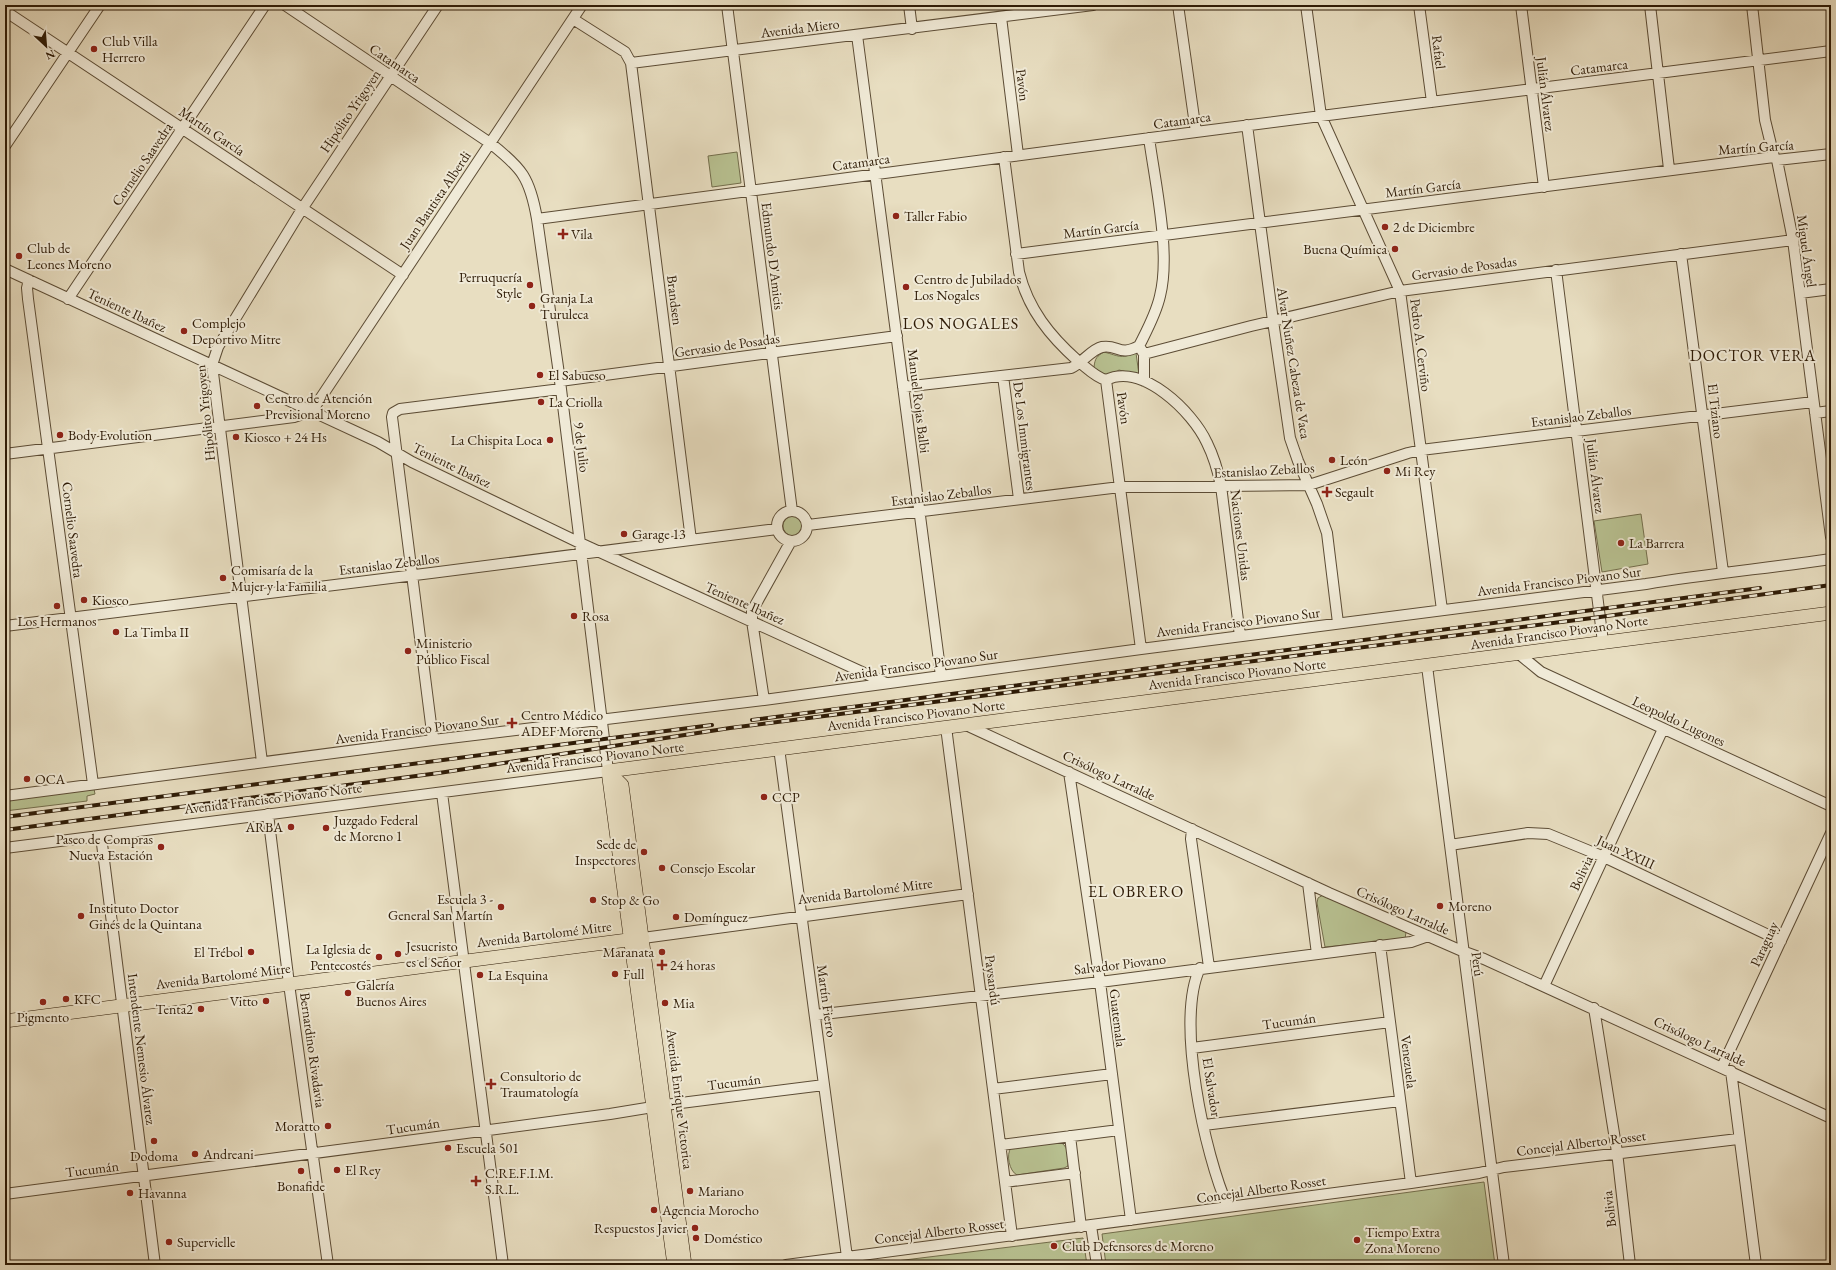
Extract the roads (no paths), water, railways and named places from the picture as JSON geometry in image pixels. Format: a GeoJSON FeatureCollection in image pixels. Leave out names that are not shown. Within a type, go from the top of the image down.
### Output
{"type":"FeatureCollection","features":[{"type":"Feature","properties":{"kind":"main road","name":"Avenida Francisco Piovano Norte"},"geometry":{"type":"LineString","coordinates":[[608,771],[1831,613]]}},
{"type":"Feature","properties":{"kind":"main road","name":"Avenida Enrique Victorica"},"geometry":{"type":"LineString","coordinates":[[608,771],[622,785],[643,938],[674,1265]]}},
{"type":"Feature","properties":{"kind":"main road","name":"Avenida Enrique Victorica"},"geometry":{"type":"LineString","coordinates":[[608,771],[630,939],[660,1106],[685,1265]]}},
{"type":"Feature","properties":{"kind":"main road","name":"Avenida Bartolomé Mitre"},"geometry":{"type":"LineString","coordinates":[[5,1021],[643,938]]}},
{"type":"Feature","properties":{"kind":"street"},"geometry":{"type":"LineString","coordinates":[[5,146],[100,5]]}},
{"type":"Feature","properties":{"kind":"street","name":"Cornelio Saavedra"},"geometry":{"type":"LineString","coordinates":[[68,299],[265,5]]}},
{"type":"Feature","properties":{"kind":"street","name":"Catamarca"},"geometry":{"type":"LineString","coordinates":[[285,5],[490,143]]}},
{"type":"Feature","properties":{"kind":"street","name":"Hipólito Yrigoyen"},"geometry":{"type":"LineString","coordinates":[[262,762],[212,365],[218,347],[302,209],[438,5]]}},
{"type":"Feature","properties":{"kind":"street","name":"Edmundo D'Amicis"},"geometry":{"type":"LineString","coordinates":[[727,5],[792,511]]}},
{"type":"Feature","properties":{"kind":"street"},"geometry":{"type":"LineString","coordinates":[[909,5],[912,29]]}},
{"type":"Feature","properties":{"kind":"street","name":"Avenida Miero"},"geometry":{"type":"LineString","coordinates":[[631,63],[912,29],[1093,5]]}},
{"type":"Feature","properties":{"kind":"street"},"geometry":{"type":"LineString","coordinates":[[1178,5],[1196,132]]}},
{"type":"Feature","properties":{"kind":"street","name":"Pedro A. Cerviño"},"geometry":{"type":"LineString","coordinates":[[1306,5],[1322,116],[1400,291],[1442,610]]}},
{"type":"Feature","properties":{"kind":"street","name":"Rafael"},"geometry":{"type":"LineString","coordinates":[[1419,5],[1432,102]]}},
{"type":"Feature","properties":{"kind":"street","name":"Julián Álvarez"},"geometry":{"type":"LineString","coordinates":[[1521,5],[1544,187]]}},
{"type":"Feature","properties":{"kind":"street"},"geometry":{"type":"LineString","coordinates":[[1650,5],[1669,170]]}},
{"type":"Feature","properties":{"kind":"street","name":"Miguel Ángel"},"geometry":{"type":"LineString","coordinates":[[1752,5],[1765,120],[1776,158],[1793,240],[1831,537]]}},
{"type":"Feature","properties":{"kind":"street"},"geometry":{"type":"LineString","coordinates":[[575,10],[625,52],[631,63]]}},
{"type":"Feature","properties":{"kind":"street","name":"Juan Bautista Alberdi"},"geometry":{"type":"LineString","coordinates":[[312,411],[490,143],[575,10]]}},
{"type":"Feature","properties":{"kind":"street","name":"Martín García"},"geometry":{"type":"LineString","coordinates":[[5,11],[302,209],[403,274]]}},
{"type":"Feature","properties":{"kind":"street","name":"Pavón"},"geometry":{"type":"LineString","coordinates":[[1001,17],[1018,155]]}},
{"type":"Feature","properties":{"kind":"street","name":"Manuel Rojas Balbi"},"geometry":{"type":"LineString","coordinates":[[857,35],[941,676]]}},
{"type":"Feature","properties":{"kind":"street","name":"Catamarca"},"geometry":{"type":"LineString","coordinates":[[537,219],[1247,125],[1831,51]]}},
{"type":"Feature","properties":{"kind":"street","name":"Brandsen"},"geometry":{"type":"LineString","coordinates":[[631,63],[691,540]]}},
{"type":"Feature","properties":{"kind":"street","name":"Alvar Nuñez Cabeza de Vaca"},"geometry":{"type":"LineString","coordinates":[[1247,125],[1290,438],[1293,450],[1323,518],[1329,542],[1338,623]]}},
{"type":"Feature","properties":{"kind":"street"},"geometry":{"type":"LineString","coordinates":[[1106,380],[1118,376],[1144,381],[1141,350],[1161,294],[1163,260],[1162,236],[1149,138]]}},
{"type":"Feature","properties":{"kind":"street","name":"9 de Julio"},"geometry":{"type":"LineString","coordinates":[[490,143],[513,161],[522,174],[534,200],[561,385],[608,771]]}},
{"type":"Feature","properties":{"kind":"street","name":"Martín García"},"geometry":{"type":"LineString","coordinates":[[1016,254],[1669,170],[1776,158],[1831,154]]}},
{"type":"Feature","properties":{"kind":"street","name":"Pavón"},"geometry":{"type":"LineString","coordinates":[[1004,157],[1016,254],[1023,286],[1030,305],[1045,328],[1096,376],[1106,380],[1141,649]]}},
{"type":"Feature","properties":{"kind":"street","name":"Gervasio de Posadas"},"geometry":{"type":"LineString","coordinates":[[903,387],[1071,368],[1081,363],[1094,351],[1101,347],[1108,346],[1123,351],[1141,350],[1400,291],[1793,240]]}},
{"type":"Feature","properties":{"kind":"street","name":"El Tiziano"},"geometry":{"type":"LineString","coordinates":[[1681,254],[1723,572]]}},
{"type":"Feature","properties":{"kind":"street","name":"Julián Álvarez"},"geometry":{"type":"LineString","coordinates":[[1556,270],[1603,642]]}},
{"type":"Feature","properties":{"kind":"street","name":"Teniente Ibañez"},"geometry":{"type":"LineString","coordinates":[[6,272],[29,280],[312,411],[378,442],[412,462],[580,543],[887,684]]}},
{"type":"Feature","properties":{"kind":"street","name":"Cornelio Saavedra"},"geometry":{"type":"LineString","coordinates":[[29,280],[27,288],[28,299],[93,784]]}},
{"type":"Feature","properties":{"kind":"street"},"geometry":{"type":"LineString","coordinates":[[1800,293],[1831,289]]}},
{"type":"Feature","properties":{"kind":"street","name":"Gervasio de Posadas"},"geometry":{"type":"LineString","coordinates":[[396,453],[392,417],[393,413],[400,409],[561,385],[669,366],[897,336]]}},
{"type":"Feature","properties":{"kind":"street","name":"De Los Immigrantes"},"geometry":{"type":"LineString","coordinates":[[1003,376],[1019,499]]}},
{"type":"Feature","properties":{"kind":"street","name":"Naciones Unidas"},"geometry":{"type":"LineString","coordinates":[[1144,381],[1166,394],[1196,425],[1207,442],[1218,471],[1240,636]]}},
{"type":"Feature","properties":{"kind":"street","name":"Estanislao Zeballos"},"geometry":{"type":"LineString","coordinates":[[808,525],[1120,486],[1309,485],[1421,450],[1813,402]]}},
{"type":"Feature","properties":{"kind":"street"},"geometry":{"type":"LineString","coordinates":[[5,454],[294,417],[312,411]]}},
{"type":"Feature","properties":{"kind":"street"},"geometry":{"type":"LineString","coordinates":[[1815,413],[1831,411]]}},
{"type":"Feature","properties":{"kind":"street"},"geometry":{"type":"LineString","coordinates":[[396,453],[433,740]]}},
{"type":"Feature","properties":{"kind":"street"},"geometry":{"type":"LineString","coordinates":[[764,700],[752,621],[754,605],[791,541],[805,535],[808,529],[805,518],[801,514],[792,511],[780,517],[777,529],[780,536],[791,541]]}},
{"type":"Feature","properties":{"kind":"street","name":"Estanislao Zeballos"},"geometry":{"type":"LineString","coordinates":[[5,626],[582,555],[777,529]]}},
{"type":"Feature","properties":{"kind":"street","name":"Avenida Francisco Piovano Sur"},"geometry":{"type":"LineString","coordinates":[[5,796],[433,740],[764,700],[1723,572],[1748,571],[1831,559]]}},
{"type":"Feature","properties":{"kind":"street","name":"Leopoldo Lugones"},"geometry":{"type":"LineString","coordinates":[[1519,654],[1541,672],[1831,806]]}},
{"type":"Feature","properties":{"kind":"street","name":"Perú"},"geometry":{"type":"LineString","coordinates":[[1427,666],[1462,951],[1504,1265]]}},
{"type":"Feature","properties":{"kind":"street","name":"Crisólogo Larralde"},"geometry":{"type":"LineString","coordinates":[[966,724],[1308,883],[1594,1008],[1831,1118]]}},
{"type":"Feature","properties":{"kind":"street","name":"Paysandú"},"geometry":{"type":"LineString","coordinates":[[946,727],[1012,1236]]}},
{"type":"Feature","properties":{"kind":"street","name":"Bolivia"},"geometry":{"type":"LineString","coordinates":[[1544,986],[1663,729]]}},
{"type":"Feature","properties":{"kind":"street","name":"Martín Fierro"},"geometry":{"type":"LineString","coordinates":[[779,748],[846,1257]]}},
{"type":"Feature","properties":{"kind":"street","name":"Avenida Francisco Piovano Norte"},"geometry":{"type":"LineString","coordinates":[[5,848],[608,771]]}},
{"type":"Feature","properties":{"kind":"street","name":"Guatemala"},"geometry":{"type":"LineString","coordinates":[[1069,772],[1100,982],[1130,1220]]}},
{"type":"Feature","properties":{"kind":"street"},"geometry":{"type":"LineString","coordinates":[[442,793],[503,1265]]}},
{"type":"Feature","properties":{"kind":"street","name":"Bernardino Rivadavia"},"geometry":{"type":"LineString","coordinates":[[268,814],[289,984],[314,1153],[328,1265]]}},
{"type":"Feature","properties":{"kind":"street","name":"El Salvador"},"geometry":{"type":"LineString","coordinates":[[1192,829],[1191,839],[1204,968],[1196,976],[1192,1005],[1192,1048],[1204,1125],[1217,1178],[1228,1207]]}},
{"type":"Feature","properties":{"kind":"street","name":"Juan XXIII"},"geometry":{"type":"LineString","coordinates":[[1450,845],[1528,833],[1548,834],[1604,857],[1781,940]]}},
{"type":"Feature","properties":{"kind":"street","name":"Paraguay"},"geometry":{"type":"LineString","coordinates":[[1726,1069],[1781,940],[1831,833]]}},
{"type":"Feature","properties":{"kind":"street","name":"Intendente Nemesio Álvarez"},"geometry":{"type":"LineString","coordinates":[[101,836],[155,1265]]}},
{"type":"Feature","properties":{"kind":"street"},"geometry":{"type":"LineString","coordinates":[[1308,883],[1317,954]]}},
{"type":"Feature","properties":{"kind":"street","name":"Avenida Bartolomé Mitre"},"geometry":{"type":"LineString","coordinates":[[643,938],[968,894]]}},
{"type":"Feature","properties":{"kind":"street","name":"Salvador Piovano"},"geometry":{"type":"LineString","coordinates":[[815,1015],[1100,982],[1411,942],[1428,936]]}},
{"type":"Feature","properties":{"kind":"street","name":"Venezuela"},"geometry":{"type":"LineString","coordinates":[[1380,945],[1411,1183]]}},
{"type":"Feature","properties":{"kind":"street","name":"Bolivia"},"geometry":{"type":"LineString","coordinates":[[1594,1008],[1616,1152],[1630,1265]]}},
{"type":"Feature","properties":{"kind":"street","name":"Tucumán"},"geometry":{"type":"LineString","coordinates":[[1192,1048],[1390,1022]]}},
{"type":"Feature","properties":{"kind":"street"},"geometry":{"type":"LineString","coordinates":[[1726,1069],[1738,1139],[1756,1265]]}},
{"type":"Feature","properties":{"kind":"street"},"geometry":{"type":"LineString","coordinates":[[993,1089],[1112,1074]]}},
{"type":"Feature","properties":{"kind":"street","name":"Tucumán"},"geometry":{"type":"LineString","coordinates":[[5,1194],[824,1085]]}},
{"type":"Feature","properties":{"kind":"street"},"geometry":{"type":"LineString","coordinates":[[1204,1125],[1400,1101]]}},
{"type":"Feature","properties":{"kind":"street"},"geometry":{"type":"LineString","coordinates":[[1000,1145],[1119,1130]]}},
{"type":"Feature","properties":{"kind":"street"},"geometry":{"type":"LineString","coordinates":[[1070,1136],[1075,1173],[1086,1226],[1097,1265]]}},
{"type":"Feature","properties":{"kind":"street","name":"Concejal Alberto Rosset"},"geometry":{"type":"LineString","coordinates":[[786,1265],[1411,1183],[1616,1152],[1738,1139]]}},
{"type":"Feature","properties":{"kind":"street"},"geometry":{"type":"LineString","coordinates":[[1005,1182],[1075,1173]]}},
{"type":"Feature","properties":{"kind":"railway"},"geometry":{"type":"LineString","coordinates":[[5,830],[439,773],[730,728],[1600,617],[1831,585]]}},
{"type":"Feature","properties":{"kind":"railway"},"geometry":{"type":"LineString","coordinates":[[752,720],[1760,588]]}},
{"type":"Feature","properties":{"kind":"railway"},"geometry":{"type":"LineString","coordinates":[[5,817],[712,725]]}},
{"type":"Feature","properties":{"kind":"place","name":"Club Villa Herrero"},"geometry":{"type":"Point","coordinates":[94,49]}},
{"type":"Feature","properties":{"kind":"place","name":"Taller Fabio"},"geometry":{"type":"Point","coordinates":[896,216]}},
{"type":"Feature","properties":{"kind":"place","name":"2 de Diciembre"},"geometry":{"type":"Point","coordinates":[1385,227]}},
{"type":"Feature","properties":{"kind":"place","name":"Vila"},"geometry":{"type":"Point","coordinates":[563,234]}},
{"type":"Feature","properties":{"kind":"place","name":"Buena Química"},"geometry":{"type":"Point","coordinates":[1395,249]}},
{"type":"Feature","properties":{"kind":"place","name":"Club de Leones Moreno"},"geometry":{"type":"Point","coordinates":[19,256]}},
{"type":"Feature","properties":{"kind":"place","name":"Perruquería Style"},"geometry":{"type":"Point","coordinates":[530,285]}},
{"type":"Feature","properties":{"kind":"place","name":"Centro de Jubilados Los Nogales"},"geometry":{"type":"Point","coordinates":[906,287]}},
{"type":"Feature","properties":{"kind":"place","name":"Granja La Turuleca"},"geometry":{"type":"Point","coordinates":[532,306]}},
{"type":"Feature","properties":{"kind":"place","name":"Complejo Deportivo Mitre"},"geometry":{"type":"Point","coordinates":[184,331]}},
{"type":"Feature","properties":{"kind":"place","name":"El Sabueso"},"geometry":{"type":"Point","coordinates":[540,375]}},
{"type":"Feature","properties":{"kind":"place","name":"La Criolla"},"geometry":{"type":"Point","coordinates":[541,402]}},
{"type":"Feature","properties":{"kind":"place","name":"Centro de Atención Previsional Moreno"},"geometry":{"type":"Point","coordinates":[257,406]}},
{"type":"Feature","properties":{"kind":"place","name":"Body Evolution"},"geometry":{"type":"Point","coordinates":[60,435]}},
{"type":"Feature","properties":{"kind":"place","name":"Kiosco + 24 Hs"},"geometry":{"type":"Point","coordinates":[236,437]}},
{"type":"Feature","properties":{"kind":"place","name":"La Chispita Loca"},"geometry":{"type":"Point","coordinates":[550,440]}},
{"type":"Feature","properties":{"kind":"place","name":"León"},"geometry":{"type":"Point","coordinates":[1332,460]}},
{"type":"Feature","properties":{"kind":"place","name":"Mi Rey"},"geometry":{"type":"Point","coordinates":[1387,471]}},
{"type":"Feature","properties":{"kind":"place","name":"Segault"},"geometry":{"type":"Point","coordinates":[1327,492]}},
{"type":"Feature","properties":{"kind":"place","name":"Garage 13"},"geometry":{"type":"Point","coordinates":[624,534]}},
{"type":"Feature","properties":{"kind":"place","name":"La Barrera"},"geometry":{"type":"Point","coordinates":[1621,543]}},
{"type":"Feature","properties":{"kind":"place","name":"Comisaría de la Mujer y la Familia"},"geometry":{"type":"Point","coordinates":[223,578]}},
{"type":"Feature","properties":{"kind":"place","name":"Kiosco"},"geometry":{"type":"Point","coordinates":[84,600]}},
{"type":"Feature","properties":{"kind":"place","name":"Los Hermanos"},"geometry":{"type":"Point","coordinates":[57,606]}},
{"type":"Feature","properties":{"kind":"place","name":"Rosa"},"geometry":{"type":"Point","coordinates":[574,616]}},
{"type":"Feature","properties":{"kind":"place","name":"La Timba II"},"geometry":{"type":"Point","coordinates":[116,632]}},
{"type":"Feature","properties":{"kind":"place","name":"Ministerio Público Fiscal"},"geometry":{"type":"Point","coordinates":[408,651]}},
{"type":"Feature","properties":{"kind":"place","name":"Centro Médico ADEF Moreno"},"geometry":{"type":"Point","coordinates":[512,723]}},
{"type":"Feature","properties":{"kind":"place","name":"OCA"},"geometry":{"type":"Point","coordinates":[27,779]}},
{"type":"Feature","properties":{"kind":"place","name":"CCP"},"geometry":{"type":"Point","coordinates":[764,797]}},
{"type":"Feature","properties":{"kind":"place","name":"ARBA"},"geometry":{"type":"Point","coordinates":[291,827]}},
{"type":"Feature","properties":{"kind":"place","name":"Juzgado Federal de Moreno 1"},"geometry":{"type":"Point","coordinates":[326,828]}},
{"type":"Feature","properties":{"kind":"place","name":"Paseo de Compras Nueva Estación"},"geometry":{"type":"Point","coordinates":[161,847]}},
{"type":"Feature","properties":{"kind":"place","name":"Sede de Inspectores"},"geometry":{"type":"Point","coordinates":[644,852]}},
{"type":"Feature","properties":{"kind":"place","name":"Consejo Escolar"},"geometry":{"type":"Point","coordinates":[662,868]}},
{"type":"Feature","properties":{"kind":"place","name":"Stop & Go"},"geometry":{"type":"Point","coordinates":[593,900]}},
{"type":"Feature","properties":{"kind":"place","name":"Moreno"},"geometry":{"type":"Point","coordinates":[1440,906]}},
{"type":"Feature","properties":{"kind":"place","name":"Escuela 3 - General San Martín"},"geometry":{"type":"Point","coordinates":[501,907]}},
{"type":"Feature","properties":{"kind":"place","name":"Instituto Doctor Ginés de la Quintana"},"geometry":{"type":"Point","coordinates":[81,916]}},
{"type":"Feature","properties":{"kind":"place","name":"Domínguez"},"geometry":{"type":"Point","coordinates":[676,917]}},
{"type":"Feature","properties":{"kind":"place","name":"El Trébol"},"geometry":{"type":"Point","coordinates":[251,952]}},
{"type":"Feature","properties":{"kind":"place","name":"Maranata"},"geometry":{"type":"Point","coordinates":[662,952]}},
{"type":"Feature","properties":{"kind":"place","name":"Jesucristo es el Señor"},"geometry":{"type":"Point","coordinates":[398,954]}},
{"type":"Feature","properties":{"kind":"place","name":"La Iglesia de Pentecostés"},"geometry":{"type":"Point","coordinates":[379,957]}},
{"type":"Feature","properties":{"kind":"place","name":"24 horas"},"geometry":{"type":"Point","coordinates":[662,965]}},
{"type":"Feature","properties":{"kind":"place","name":"Full"},"geometry":{"type":"Point","coordinates":[615,974]}},
{"type":"Feature","properties":{"kind":"place","name":"La Esquina"},"geometry":{"type":"Point","coordinates":[480,975]}},
{"type":"Feature","properties":{"kind":"place","name":"Galería Buenos Aires"},"geometry":{"type":"Point","coordinates":[348,993]}},
{"type":"Feature","properties":{"kind":"place","name":"KFC"},"geometry":{"type":"Point","coordinates":[66,999]}},
{"type":"Feature","properties":{"kind":"place","name":"Vitto"},"geometry":{"type":"Point","coordinates":[266,1001]}},
{"type":"Feature","properties":{"kind":"place","name":"Pigmento"},"geometry":{"type":"Point","coordinates":[43,1002]}},
{"type":"Feature","properties":{"kind":"place","name":"Mia"},"geometry":{"type":"Point","coordinates":[665,1003]}},
{"type":"Feature","properties":{"kind":"place","name":"Tenta2"},"geometry":{"type":"Point","coordinates":[201,1009]}},
{"type":"Feature","properties":{"kind":"place","name":"Consultorio de Traumatología"},"geometry":{"type":"Point","coordinates":[491,1084]}},
{"type":"Feature","properties":{"kind":"place","name":"Moratto"},"geometry":{"type":"Point","coordinates":[328,1126]}},
{"type":"Feature","properties":{"kind":"place","name":"Dodoma"},"geometry":{"type":"Point","coordinates":[154,1141]}},
{"type":"Feature","properties":{"kind":"place","name":"Escuela 501"},"geometry":{"type":"Point","coordinates":[448,1148]}},
{"type":"Feature","properties":{"kind":"place","name":"Andreani"},"geometry":{"type":"Point","coordinates":[195,1154]}},
{"type":"Feature","properties":{"kind":"place","name":"El Rey"},"geometry":{"type":"Point","coordinates":[337,1170]}},
{"type":"Feature","properties":{"kind":"place","name":"Bonafide"},"geometry":{"type":"Point","coordinates":[301,1171]}},
{"type":"Feature","properties":{"kind":"place","name":"C.RE.F.I.M. S.R.L."},"geometry":{"type":"Point","coordinates":[476,1181]}},
{"type":"Feature","properties":{"kind":"place","name":"Mariano"},"geometry":{"type":"Point","coordinates":[690,1191]}},
{"type":"Feature","properties":{"kind":"place","name":"Havanna"},"geometry":{"type":"Point","coordinates":[130,1193]}},
{"type":"Feature","properties":{"kind":"place","name":"Agencia Morocho"},"geometry":{"type":"Point","coordinates":[654,1210]}},
{"type":"Feature","properties":{"kind":"place","name":"Respuestos Javier"},"geometry":{"type":"Point","coordinates":[695,1228]}},
{"type":"Feature","properties":{"kind":"place","name":"Doméstico"},"geometry":{"type":"Point","coordinates":[696,1238]}},
{"type":"Feature","properties":{"kind":"place","name":"Tiempo Extra Zona Moreno"},"geometry":{"type":"Point","coordinates":[1357,1240]}},
{"type":"Feature","properties":{"kind":"place","name":"Supervielle"},"geometry":{"type":"Point","coordinates":[169,1242]}},
{"type":"Feature","properties":{"kind":"place","name":"Club Defensores de Moreno"},"geometry":{"type":"Point","coordinates":[1054,1246]}},
{"type":"Feature","properties":{"kind":"district","name":"LOS NOGALES"},"geometry":{"type":"Point","coordinates":[961,323]}},
{"type":"Feature","properties":{"kind":"district","name":"DOCTOR VERA"},"geometry":{"type":"Point","coordinates":[1753,355]}},
{"type":"Feature","properties":{"kind":"district","name":"EL OBRERO"},"geometry":{"type":"Point","coordinates":[1136,891]}}]}
